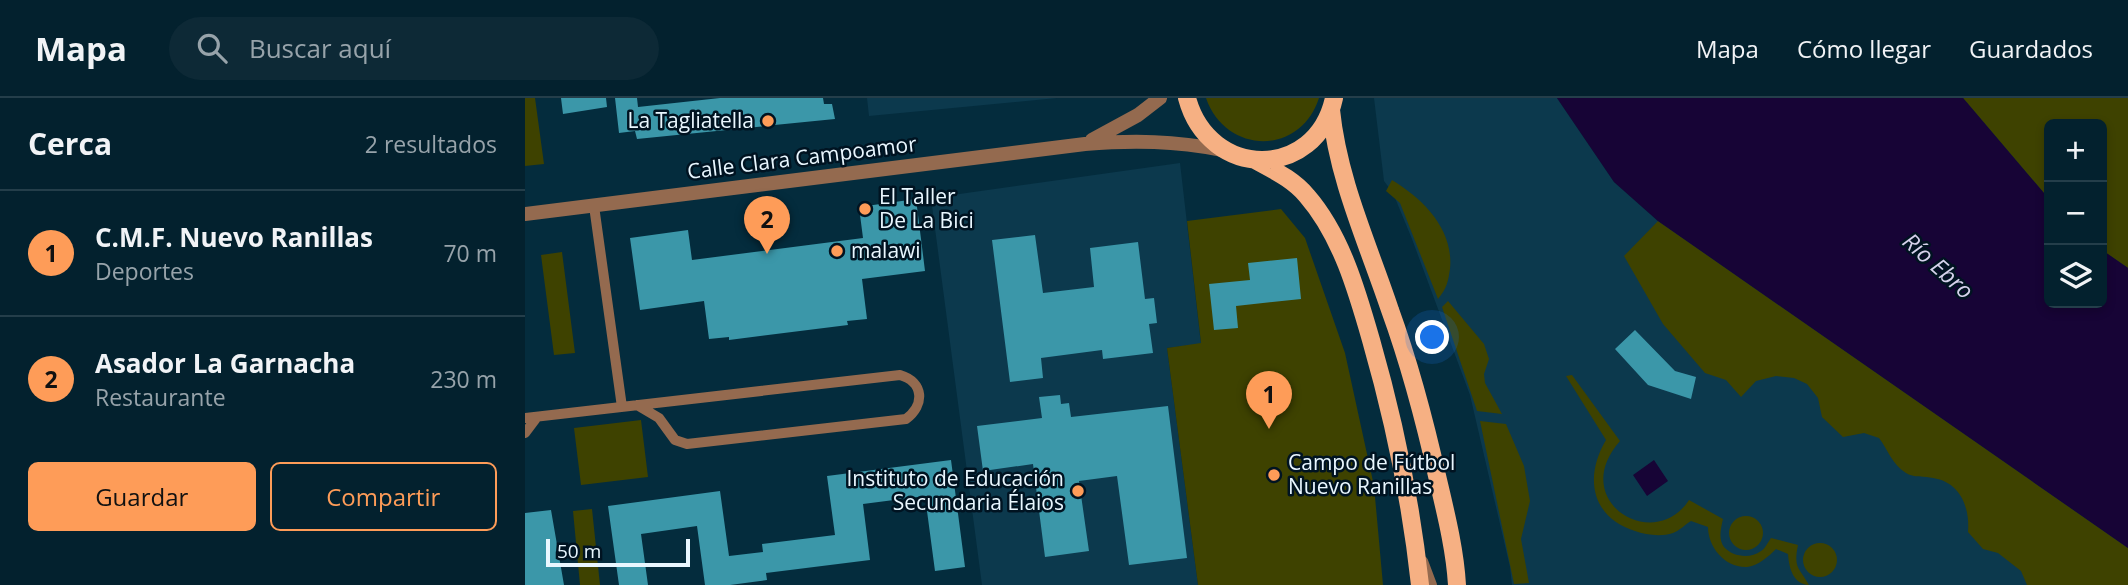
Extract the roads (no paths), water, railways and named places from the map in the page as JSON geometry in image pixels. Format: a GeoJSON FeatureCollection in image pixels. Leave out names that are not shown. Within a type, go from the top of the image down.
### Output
{"type":"FeatureCollection","features":[{"type":"Feature","properties":{"kind":"main road"},"geometry":{"type":"LineString","coordinates":[[1187,98],[1199,127],[1210,140],[1238,157],[1255,160],[1279,158],[1302,148],[1320,131],[1333,104]]}},
{"type":"Feature","properties":{"kind":"main road"},"geometry":{"type":"LineString","coordinates":[[1333,104],[1334,136],[1345,181],[1391,310],[1424,415],[1444,504],[1457,585]]}},
{"type":"Feature","properties":{"kind":"main road"},"geometry":{"type":"LineString","coordinates":[[1255,160],[1289,179],[1309,198],[1335,239],[1351,277],[1383,380],[1402,464],[1420,585]]}},
{"type":"Feature","properties":{"kind":"street","name":"Calle Clara Campoamor"},"geometry":{"type":"LineString","coordinates":[[1084,144],[1127,122],[1160,98]]}},
{"type":"Feature","properties":{"kind":"street","name":"Calle Clara Campoamor"},"geometry":{"type":"LineString","coordinates":[[525,214],[1084,144],[1173,142],[1223,150]]}},
{"type":"Feature","properties":{"kind":"lane"},"geometry":{"type":"LineString","coordinates":[[594,206],[622,407]]}},
{"type":"Feature","properties":{"kind":"lane"},"geometry":{"type":"LineString","coordinates":[[525,418],[537,417],[637,405],[900,375],[911,378],[918,388],[919,400],[916,411],[906,419],[687,444],[675,440],[659,418],[637,405]]}},
{"type":"Feature","properties":{"kind":"lane"},"geometry":{"type":"LineString","coordinates":[[667,431],[667,417],[672,407],[683,400]]}},
{"type":"Feature","properties":{"kind":"lane"},"geometry":{"type":"LineString","coordinates":[[525,433],[537,417]]}},
{"type":"Feature","properties":{"kind":"lane"},"geometry":{"type":"LineString","coordinates":[[1415,539],[1432,585]]}},
{"type":"Feature","properties":{"kind":"water","name":"Río Ebro"},"geometry":{"type":"Polygon","coordinates":[[[1557,98],[1963,98],[2044,193],[2044,308],[2107,308],[2107,253],[2128,268],[2128,548],[1658,221],[1614,182],[1557,98]]]}},
{"type":"Feature","properties":{"kind":"water"},"geometry":{"type":"Polygon","coordinates":[[[1654,460],[1668,481],[1647,496],[1633,475],[1654,460]]]}},
{"type":"Feature","properties":{"kind":"place","name":"La Tagliatella"},"geometry":{"type":"Point","coordinates":[768,121]}},
{"type":"Feature","properties":{"kind":"place","name":"El Taller De La Bici"},"geometry":{"type":"Point","coordinates":[865,209]}},
{"type":"Feature","properties":{"kind":"place","name":"malawi"},"geometry":{"type":"Point","coordinates":[837,251]}},
{"type":"Feature","properties":{"kind":"place","name":"Asador La Garnacha"},"geometry":{"type":"Point","coordinates":[767,254]}},
{"type":"Feature","properties":{"kind":"place","name":"C.M.F. Nuevo Ranillas"},"geometry":{"type":"Point","coordinates":[1269,429]}},
{"type":"Feature","properties":{"kind":"place","name":"Campo de Fútbol Nuevo Ranillas"},"geometry":{"type":"Point","coordinates":[1274,475]}},
{"type":"Feature","properties":{"kind":"place","name":"Instituto de Educación Secundaria Élaios"},"geometry":{"type":"Point","coordinates":[1078,491]}}]}
